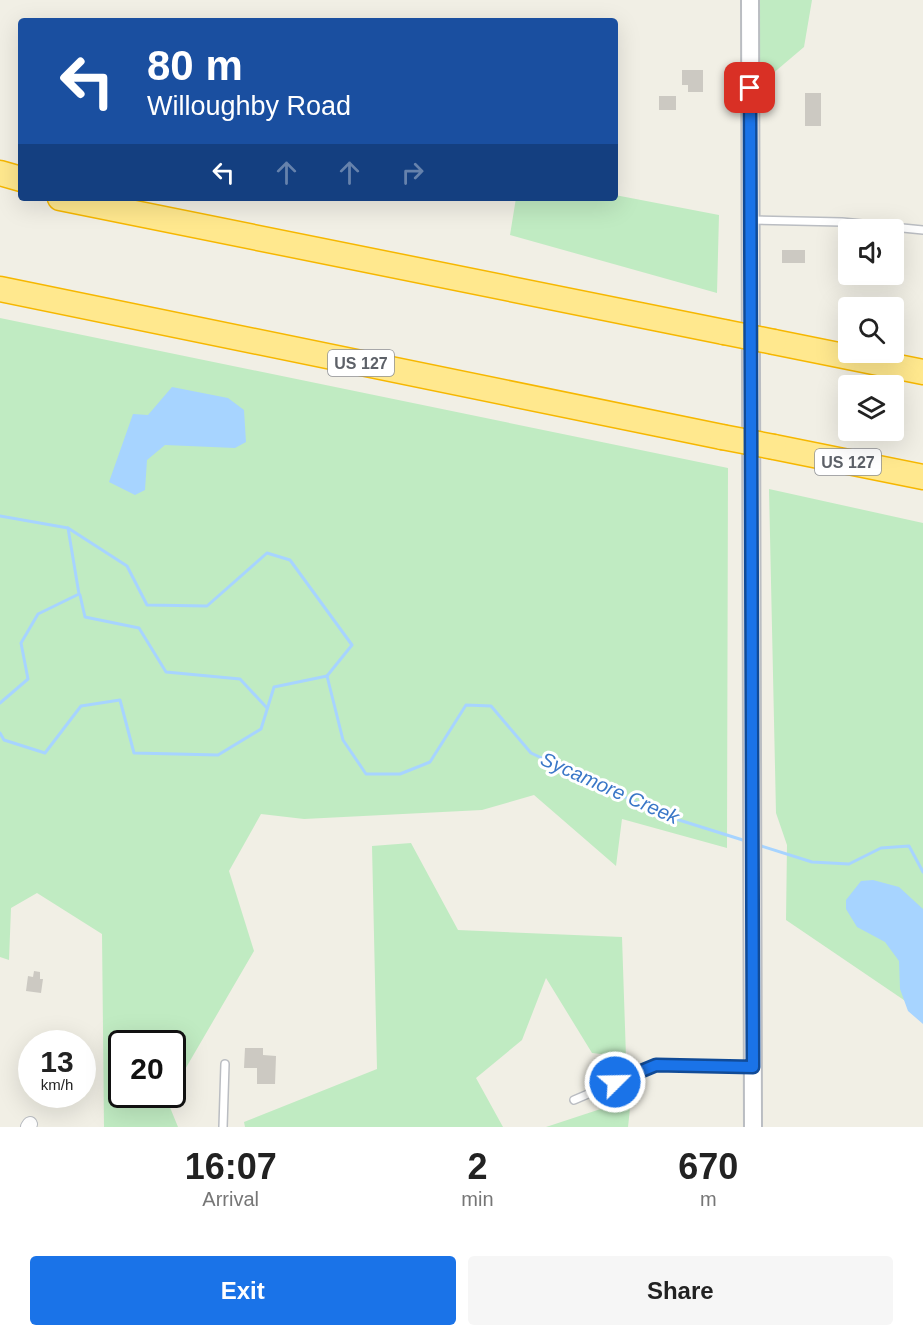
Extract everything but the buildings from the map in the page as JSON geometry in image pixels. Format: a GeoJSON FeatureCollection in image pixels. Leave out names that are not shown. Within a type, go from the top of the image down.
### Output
{"type":"FeatureCollection","features":[{"type":"Feature","properties":{"kind":"highway"},"geometry":{"type":"LineString","coordinates":[[0,173],[18,178]]}},
{"type":"Feature","properties":{"kind":"highway"},"geometry":{"type":"LineString","coordinates":[[0,186],[18,189]]}},
{"type":"Feature","properties":{"kind":"highway"},"geometry":{"type":"LineString","coordinates":[[75,201],[923,372]]}},
{"type":"Feature","properties":{"kind":"highway"},"geometry":{"type":"LineString","coordinates":[[97,201],[145,215]]}},
{"type":"Feature","properties":{"kind":"highway","name":"US 127"},"geometry":{"type":"LineString","coordinates":[[0,289],[923,477]]}},
{"type":"Feature","properties":{"kind":"street"},"geometry":{"type":"LineString","coordinates":[[750,0],[753,1127]]}},
{"type":"Feature","properties":{"kind":"lane"},"geometry":{"type":"LineString","coordinates":[[751,219],[842,222],[923,230]]}},
{"type":"Feature","properties":{"kind":"lane"},"geometry":{"type":"LineString","coordinates":[[223,1127],[225,1064]]}},
{"type":"Feature","properties":{"kind":"lane"},"geometry":{"type":"LineString","coordinates":[[574,1100],[656,1065],[753,1067]]}},
{"type":"Feature","properties":{"kind":"green space"},"geometry":{"type":"Polygon","coordinates":[[[759,0],[812,0],[804,47],[771,75],[755,79],[759,0]]]}},
{"type":"Feature","properties":{"kind":"green space"},"geometry":{"type":"Polygon","coordinates":[[[618,196],[719,215],[717,293],[510,235],[516,201],[618,201],[618,196]]]}},
{"type":"Feature","properties":{"kind":"green space"},"geometry":{"type":"Polygon","coordinates":[[[0,318],[728,468],[727,848],[622,819],[616,866],[534,795],[482,810],[304,819],[261,814],[229,871],[254,951],[186,1068],[186,1030],[108,1030],[108,1108],[170,1108],[178,1127],[104,1127],[102,934],[37,893],[11,908],[9,960],[0,957],[0,318]]]}},
{"type":"Feature","properties":{"kind":"green space"},"geometry":{"type":"Polygon","coordinates":[[[769,489],[923,523],[923,1013],[786,920],[787,845],[776,813],[769,489]]]}},
{"type":"Feature","properties":{"kind":"green space"},"geometry":{"type":"Polygon","coordinates":[[[411,843],[458,930],[622,937],[626,1057],[592,1053],[546,978],[522,1040],[476,1078],[503,1127],[245,1127],[244,1122],[377,1069],[372,846],[411,843]]]}},
{"type":"Feature","properties":{"kind":"green space"},"geometry":{"type":"Polygon","coordinates":[[[631,1099],[628,1127],[546,1127],[631,1099]]]}},
{"type":"Feature","properties":{"kind":"water"},"geometry":{"type":"Polygon","coordinates":[[[172,387],[228,398],[244,410],[246,442],[235,448],[165,445],[147,460],[145,490],[135,495],[109,482],[133,414],[148,415],[172,387]]]}},
{"type":"Feature","properties":{"kind":"water"},"geometry":{"type":"Polygon","coordinates":[[[873,880],[899,887],[923,909],[923,1024],[908,1011],[900,989],[899,961],[885,942],[857,927],[846,909],[846,900],[861,881],[873,880]]]}},
{"type":"Feature","properties":{"kind":"waterway","name":"Sycamore Creek"},"geometry":{"type":"LineString","coordinates":[[0,516],[68,528],[79,594],[38,614],[21,643],[28,679],[0,703]]}},
{"type":"Feature","properties":{"kind":"waterway"},"geometry":{"type":"LineString","coordinates":[[68,528],[127,566],[147,605],[207,606],[267,553],[290,560],[352,645],[327,676]]}},
{"type":"Feature","properties":{"kind":"waterway"},"geometry":{"type":"LineString","coordinates":[[80,595],[85,617],[139,628],[166,672],[240,679],[267,708]]}},
{"type":"Feature","properties":{"kind":"waterway","name":"Sycamore Creek"},"geometry":{"type":"LineString","coordinates":[[0,733],[4,740],[45,753],[81,706],[120,700],[134,753],[218,755],[261,729],[274,687],[327,676],[343,740],[366,774],[400,774],[430,762],[466,705],[491,706],[531,753],[663,815],[746,841]]}},
{"type":"Feature","properties":{"kind":"waterway","name":"Sycamore Creek"},"geometry":{"type":"LineString","coordinates":[[758,845],[812,862],[849,864],[881,848],[909,846],[923,872]]}},
{"type":"Feature","properties":{"kind":"route"},"geometry":{"type":"LineString","coordinates":[[615,1082],[656,1065],[753,1067],[750,88]]}}]}
